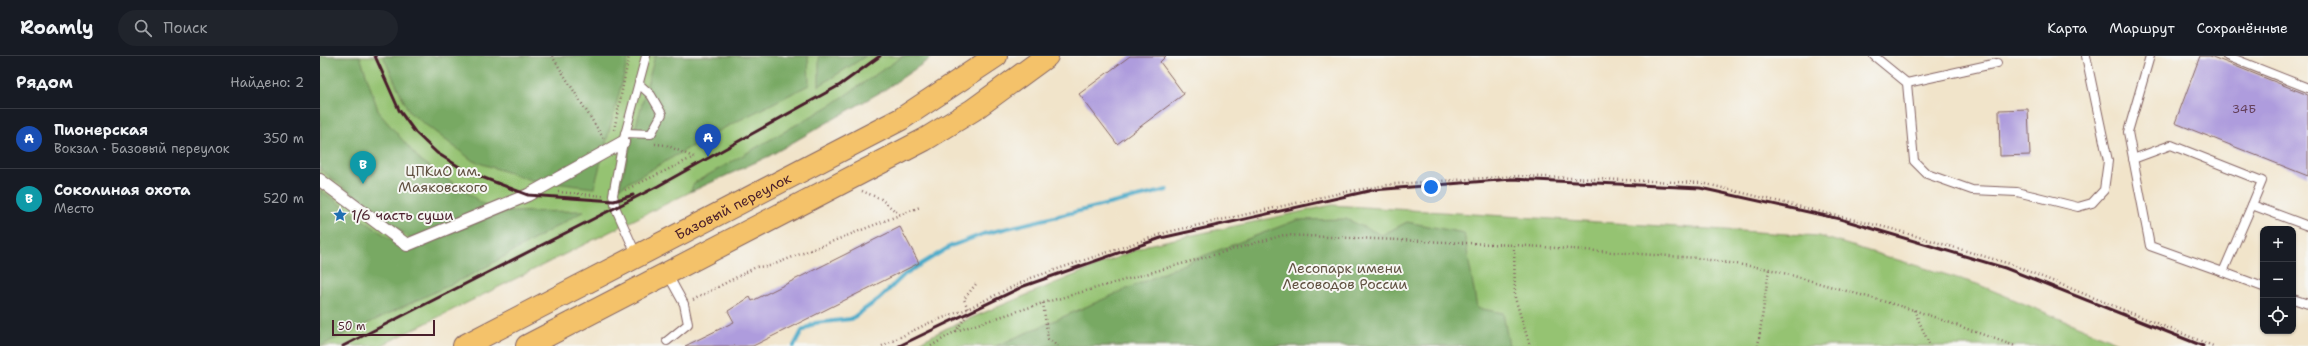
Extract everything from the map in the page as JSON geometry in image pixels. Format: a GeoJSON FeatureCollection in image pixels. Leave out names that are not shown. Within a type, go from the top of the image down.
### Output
{"type":"FeatureCollection","features":[{"type":"Feature","properties":{"kind":"main road","name":"Базовый переулок"},"geometry":{"type":"LineString","coordinates":[[464,346],[901,119],[996,56]]}},
{"type":"Feature","properties":{"kind":"main road","name":"Базовый переулок"},"geometry":{"type":"LineString","coordinates":[[527,346],[924,140],[973,110],[1047,56]]}},
{"type":"Feature","properties":{"kind":"street"},"geometry":{"type":"LineString","coordinates":[[320,180],[407,245],[528,195],[610,148],[624,138]]}},
{"type":"Feature","properties":{"kind":"lane"},"geometry":{"type":"LineString","coordinates":[[637,256],[616,209],[612,195],[624,138],[646,56]]}},
{"type":"Feature","properties":{"kind":"lane"},"geometry":{"type":"LineString","coordinates":[[1874,56],[1907,83],[1914,162],[1927,174],[1972,190],[2018,192],[2078,207],[2092,203],[2104,190],[2108,161],[2086,56]]}},
{"type":"Feature","properties":{"kind":"lane"},"geometry":{"type":"LineString","coordinates":[[2150,56],[2128,132],[2150,246],[2260,286]]}},
{"type":"Feature","properties":{"kind":"lane"},"geometry":{"type":"LineString","coordinates":[[2227,56],[2308,88]]}},
{"type":"Feature","properties":{"kind":"lane"},"geometry":{"type":"LineString","coordinates":[[1907,83],[1997,63]]}},
{"type":"Feature","properties":{"kind":"lane"},"geometry":{"type":"LineString","coordinates":[[624,138],[652,134],[662,114],[651,96],[639,84]]}},
{"type":"Feature","properties":{"kind":"lane"},"geometry":{"type":"LineString","coordinates":[[2133,159],[2171,145],[2262,180],[2223,272]]}},
{"type":"Feature","properties":{"kind":"lane"},"geometry":{"type":"LineString","coordinates":[[2252,204],[2308,226]]}},
{"type":"Feature","properties":{"kind":"lane"},"geometry":{"type":"LineString","coordinates":[[667,274],[684,304],[688,324],[667,341]]}},
{"type":"Feature","properties":{"kind":"lane"},"geometry":{"type":"LineString","coordinates":[[2296,300],[2308,304]]}},
{"type":"Feature","properties":{"kind":"path"},"geometry":{"type":"LineString","coordinates":[[552,56],[610,148]]}},
{"type":"Feature","properties":{"kind":"path"},"geometry":{"type":"LineString","coordinates":[[610,148],[629,56]]}},
{"type":"Feature","properties":{"kind":"path"},"geometry":{"type":"LineString","coordinates":[[652,144],[666,145],[694,157]]}},
{"type":"Feature","properties":{"kind":"path"},"geometry":{"type":"LineString","coordinates":[[882,346],[929,323],[967,309],[1031,278],[1168,232],[1345,192],[1394,184],[1518,176],[1702,183],[1892,228],[2010,264],[2213,346]]}},
{"type":"Feature","properties":{"kind":"path"},"geometry":{"type":"LineString","coordinates":[[861,191],[881,199],[900,215]]}},
{"type":"Feature","properties":{"kind":"path"},"geometry":{"type":"LineString","coordinates":[[684,304],[756,267],[770,266],[920,207]]}},
{"type":"Feature","properties":{"kind":"path"},"geometry":{"type":"LineString","coordinates":[[932,346],[956,331],[1043,304],[1284,235],[1514,245],[1697,258],[1769,269],[1914,310],[2015,346]]}},
{"type":"Feature","properties":{"kind":"path"},"geometry":{"type":"LineString","coordinates":[[1514,245],[1516,298],[1530,346]]}},
{"type":"Feature","properties":{"kind":"path"},"geometry":{"type":"LineString","coordinates":[[1758,346],[1769,269]]}},
{"type":"Feature","properties":{"kind":"path"},"geometry":{"type":"LineString","coordinates":[[956,331],[969,312],[964,299],[976,284]]}},
{"type":"Feature","properties":{"kind":"path"},"geometry":{"type":"LineString","coordinates":[[1043,304],[1048,339],[1058,346]]}},
{"type":"Feature","properties":{"kind":"path"},"geometry":{"type":"LineString","coordinates":[[1914,310],[1930,346]]}},
{"type":"Feature","properties":{"kind":"green space","name":"ЦПКиО им. Маяковского"},"geometry":{"type":"Polygon","coordinates":[[[320,56],[934,56],[884,90],[769,156],[690,192],[380,346],[320,346],[320,56]]]}},
{"type":"Feature","properties":{"kind":"green space"},"geometry":{"type":"Polygon","coordinates":[[[320,56],[360,56],[379,113],[419,159],[489,208],[411,239],[320,169],[320,56]]]}},
{"type":"Feature","properties":{"kind":"green space"},"geometry":{"type":"Polygon","coordinates":[[[383,56],[629,56],[594,188],[531,180],[473,161],[409,112],[383,56]]]}},
{"type":"Feature","properties":{"kind":"green space"},"geometry":{"type":"Polygon","coordinates":[[[655,56],[808,56],[809,85],[720,130],[619,188],[655,56]]]}},
{"type":"Feature","properties":{"kind":"green space"},"geometry":{"type":"Polygon","coordinates":[[[819,56],[866,56],[819,86],[819,56]]]}},
{"type":"Feature","properties":{"kind":"green space"},"geometry":{"type":"Polygon","coordinates":[[[903,56],[934,56],[884,90],[769,156],[690,192],[694,183],[831,105],[903,56]]]}},
{"type":"Feature","properties":{"kind":"green space"},"geometry":{"type":"Polygon","coordinates":[[[320,190],[406,250],[504,212],[584,211],[477,272],[320,346],[320,190]]]}},
{"type":"Feature","properties":{"kind":"green space","name":"Лесопарк имени Лесоводов России"},"geometry":{"type":"Polygon","coordinates":[[[1332,205],[1819,236],[1977,284],[2125,346],[912,346],[947,328],[1147,245],[1332,205]]]}},
{"type":"Feature","properties":{"kind":"green space"},"geometry":{"type":"Polygon","coordinates":[[[1346,219],[1382,235],[1407,222],[1464,233],[1477,308],[1503,313],[1509,346],[996,346],[1198,258],[1297,220],[1346,219]]]}},
{"type":"Feature","properties":{"kind":"building"},"geometry":{"type":"Polygon","coordinates":[[[1130,56],[1166,56],[1160,62],[1184,94],[1117,144],[1079,94],[1130,56]]]}},
{"type":"Feature","properties":{"kind":"building"},"geometry":{"type":"Polygon","coordinates":[[[2200,56],[2210,56],[2308,95],[2308,176],[2175,123],[2200,56]]]}},
{"type":"Feature","properties":{"kind":"building"},"geometry":{"type":"Polygon","coordinates":[[[2028,109],[2030,155],[2000,156],[1999,110],[2028,109]]]}},
{"type":"Feature","properties":{"kind":"building"},"geometry":{"type":"Polygon","coordinates":[[[900,227],[919,263],[753,346],[685,346],[734,322],[728,311],[750,297],[752,301],[900,227]]]}},
{"type":"Feature","properties":{"kind":"waterway"},"geometry":{"type":"LineString","coordinates":[[794,346],[802,331],[815,323],[851,319],[879,299],[905,274],[951,246],[983,234],[1167,190]]}},
{"type":"Feature","properties":{"kind":"railway"},"geometry":{"type":"LineString","coordinates":[[375,56],[399,110],[415,132],[437,153],[466,171],[528,195],[614,201],[633,195]]}},
{"type":"Feature","properties":{"kind":"railway"},"geometry":{"type":"LineString","coordinates":[[343,346],[658,186],[840,85],[880,56]]}},
{"type":"Feature","properties":{"kind":"railway"},"geometry":{"type":"LineString","coordinates":[[899,346],[1024,286],[1161,238],[1373,190],[1512,179],[1700,188],[1840,219],[2005,268],[2203,346]]}},
{"type":"Feature","properties":{"kind":"place","name":"Пионерская"},"geometry":{"type":"Point","coordinates":[708,157]}},
{"type":"Feature","properties":{"kind":"place","name":"Соколиная охота"},"geometry":{"type":"Point","coordinates":[363,184]}},
{"type":"Feature","properties":{"kind":"place","name":"1/6 часть суши"},"geometry":{"type":"Point","coordinates":[340,215]}}]}
